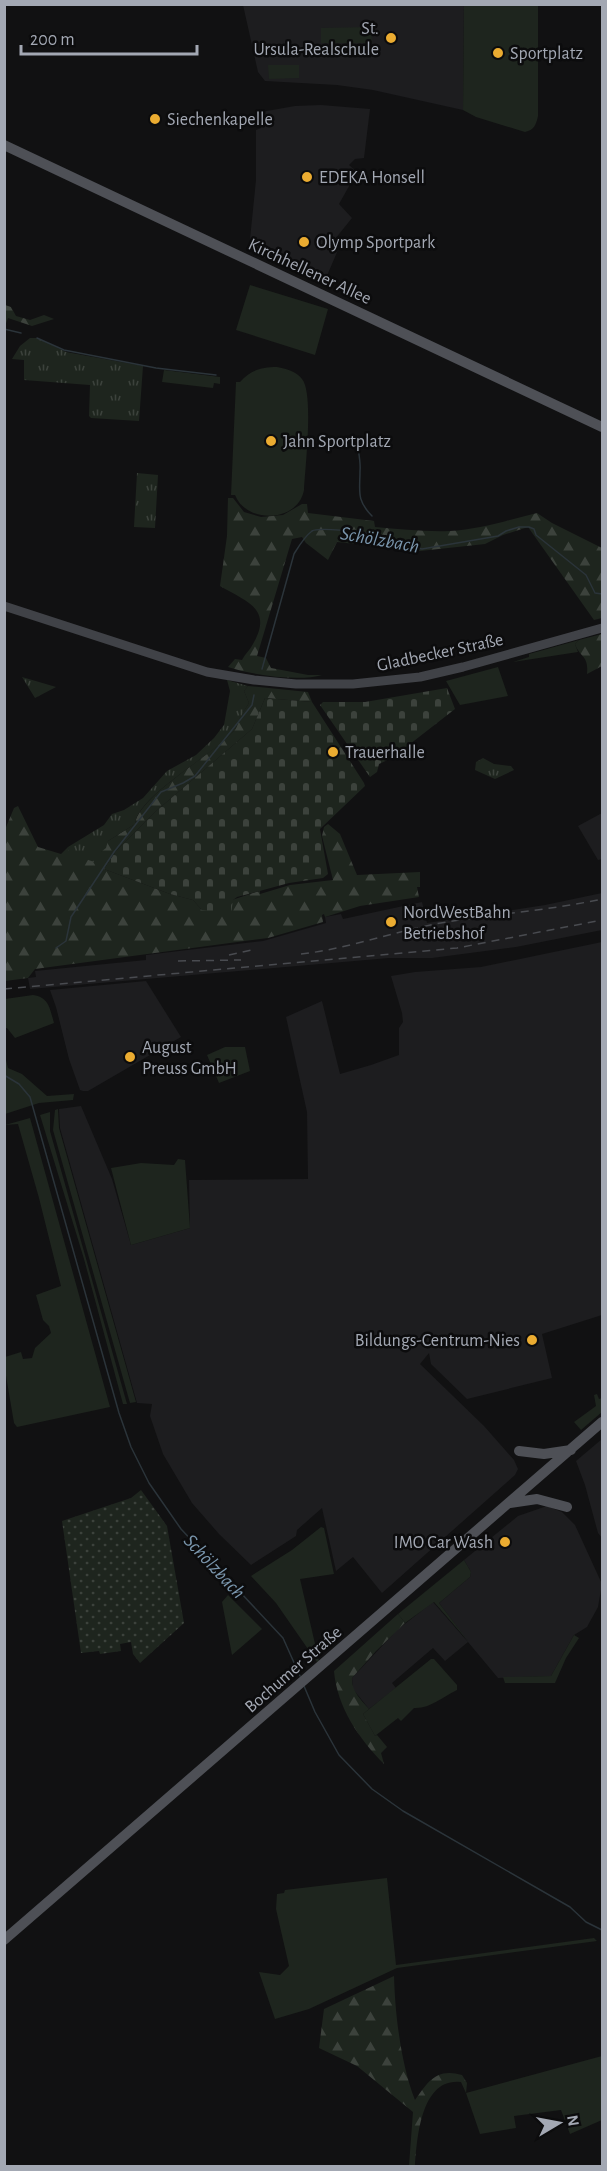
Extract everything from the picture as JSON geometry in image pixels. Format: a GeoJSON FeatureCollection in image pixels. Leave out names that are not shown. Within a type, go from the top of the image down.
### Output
{"type":"FeatureCollection","features":[{"type":"Feature","properties":{"kind":"main road","name":"Kirchhellener Allee"},"geometry":{"type":"LineString","coordinates":[[4,145],[603,427]]}},
{"type":"Feature","properties":{"kind":"main road","name":"Gladbecker Straße"},"geometry":{"type":"LineString","coordinates":[[4,606],[207,672],[304,685],[353,684],[420,677],[484,662],[603,628]]}},
{"type":"Feature","properties":{"kind":"main road","name":"Bochumer Straße"},"geometry":{"type":"LineString","coordinates":[[4,1940],[603,1422]]}},
{"type":"Feature","properties":{"kind":"main road"},"geometry":{"type":"LineString","coordinates":[[519,1451],[544,1454],[571,1450]]}},
{"type":"Feature","properties":{"kind":"main road"},"geometry":{"type":"LineString","coordinates":[[510,1503],[537,1499],[567,1507]]}},
{"type":"Feature","properties":{"kind":"shaded area"},"geometry":{"type":"Polygon","coordinates":[[[243,5],[464,5],[463,110],[373,90],[337,85],[265,81],[258,72],[243,5]]]}},
{"type":"Feature","properties":{"kind":"shaded area"},"geometry":{"type":"Polygon","coordinates":[[[321,105],[370,109],[364,158],[355,159],[349,165],[357,172],[339,204],[352,218],[331,244],[338,250],[323,285],[258,255],[250,239],[256,180],[256,130],[261,128],[261,112],[295,106],[321,105]]]}},
{"type":"Feature","properties":{"kind":"shaded area"},"geometry":{"type":"Polygon","coordinates":[[[602,813],[602,859],[598,860],[578,826],[602,813]]]}},
{"type":"Feature","properties":{"kind":"shaded area"},"geometry":{"type":"Polygon","coordinates":[[[602,893],[602,930],[516,947],[432,958],[389,958],[30,989],[28,978],[36,977],[35,971],[146,960],[146,955],[263,941],[326,923],[325,917],[341,914],[343,919],[422,902],[427,923],[545,905],[602,893]]]}},
{"type":"Feature","properties":{"kind":"shaded area"},"geometry":{"type":"Polygon","coordinates":[[[602,942],[602,1315],[542,1334],[552,1378],[467,1399],[431,1364],[429,1353],[420,1364],[484,1426],[514,1460],[518,1469],[515,1475],[382,1593],[353,1557],[336,1571],[322,1508],[297,1530],[296,1536],[251,1565],[219,1534],[192,1503],[163,1454],[150,1416],[152,1404],[137,1403],[60,1128],[59,1109],[81,1106],[112,1179],[131,1245],[190,1228],[189,1180],[308,1179],[307,1112],[286,1017],[322,1001],[340,1074],[399,1055],[399,1028],[403,1022],[391,976],[481,967],[602,942]]]}},
{"type":"Feature","properties":{"kind":"shaded area"},"geometry":{"type":"Polygon","coordinates":[[[146,981],[181,1037],[88,1091],[80,1090],[50,990],[146,981]]]}},
{"type":"Feature","properties":{"kind":"shaded area"},"geometry":{"type":"Polygon","coordinates":[[[602,1439],[602,1538],[598,1533],[576,1461],[602,1439]]]}},
{"type":"Feature","properties":{"kind":"shaded area"},"geometry":{"type":"Polygon","coordinates":[[[547,1506],[562,1512],[575,1525],[602,1584],[598,1607],[587,1627],[574,1635],[551,1676],[498,1678],[439,1603],[470,1577],[471,1572],[464,1560],[518,1516],[547,1506]]]}},
{"type":"Feature","properties":{"kind":"shaded area"},"geometry":{"type":"Polygon","coordinates":[[[433,1602],[468,1642],[445,1661],[433,1648],[392,1683],[396,1688],[369,1709],[353,1689],[352,1678],[397,1630],[433,1602]]]}},
{"type":"Feature","properties":{"kind":"green space","name":"Sportplatz"},"geometry":{"type":"Polygon","coordinates":[[[464,5],[538,5],[538,116],[531,130],[525,132],[476,117],[463,110],[464,5]]]}},
{"type":"Feature","properties":{"kind":"green space"},"geometry":{"type":"Polygon","coordinates":[[[371,27],[372,43],[321,43],[321,28],[371,27]]]}},
{"type":"Feature","properties":{"kind":"green space"},"geometry":{"type":"Polygon","coordinates":[[[268,65],[299,65],[299,78],[269,79],[268,65]]]}},
{"type":"Feature","properties":{"kind":"green space"},"geometry":{"type":"Polygon","coordinates":[[[250,285],[328,309],[315,355],[236,330],[250,285]]]}},
{"type":"Feature","properties":{"kind":"green space"},"geometry":{"type":"Polygon","coordinates":[[[5,305],[11,307],[16,316],[30,320],[44,315],[54,319],[32,326],[8,318],[5,326],[5,305]]]}},
{"type":"Feature","properties":{"kind":"green space"},"geometry":{"type":"Polygon","coordinates":[[[30,338],[37,338],[66,352],[143,366],[139,421],[91,418],[89,416],[90,385],[24,380],[24,360],[12,359],[20,346],[30,338]]]}},
{"type":"Feature","properties":{"kind":"green space","name":"Jahn Sportplatz"},"geometry":{"type":"Polygon","coordinates":[[[277,367],[300,376],[306,387],[308,432],[304,490],[300,501],[292,509],[271,516],[250,511],[235,495],[231,495],[236,382],[240,382],[257,370],[277,367]]]}},
{"type":"Feature","properties":{"kind":"green space"},"geometry":{"type":"Polygon","coordinates":[[[164,370],[220,377],[220,384],[214,383],[213,388],[162,382],[164,370]]]}},
{"type":"Feature","properties":{"kind":"green space"},"geometry":{"type":"Polygon","coordinates":[[[137,473],[158,475],[155,528],[134,527],[137,473]]]}},
{"type":"Feature","properties":{"kind":"green space"},"geometry":{"type":"Polygon","coordinates":[[[228,498],[233,498],[244,512],[261,517],[283,515],[302,504],[307,504],[308,513],[374,521],[375,527],[422,531],[472,528],[537,513],[602,548],[602,618],[594,620],[528,527],[485,544],[420,551],[337,542],[328,560],[306,543],[302,537],[292,539],[257,656],[266,658],[271,668],[308,675],[322,675],[301,678],[275,677],[228,667],[235,659],[242,660],[259,632],[260,622],[254,607],[220,586],[227,536],[228,498]]]}},
{"type":"Feature","properties":{"kind":"green space"},"geometry":{"type":"Polygon","coordinates":[[[602,634],[602,666],[587,674],[587,663],[575,644],[579,640],[602,634]]]}},
{"type":"Feature","properties":{"kind":"green space"},"geometry":{"type":"Polygon","coordinates":[[[579,640],[575,644],[578,652],[513,662],[529,657],[529,654],[579,640]]]}},
{"type":"Feature","properties":{"kind":"green space"},"geometry":{"type":"Polygon","coordinates":[[[498,667],[508,696],[460,705],[446,681],[498,667]]]}},
{"type":"Feature","properties":{"kind":"green space"},"geometry":{"type":"Polygon","coordinates":[[[22,677],[56,687],[35,698],[22,677]]]}},
{"type":"Feature","properties":{"kind":"green space"},"geometry":{"type":"Polygon","coordinates":[[[227,680],[248,686],[244,691],[249,703],[234,731],[162,788],[139,813],[135,824],[108,841],[106,848],[94,862],[69,853],[68,847],[104,825],[112,814],[124,810],[143,798],[167,771],[196,755],[214,738],[224,725],[230,691],[227,680]]]}},
{"type":"Feature","properties":{"kind":"green space"},"geometry":{"type":"Polygon","coordinates":[[[248,686],[308,692],[312,702],[265,698],[252,729],[155,812],[116,851],[104,869],[170,894],[193,900],[202,910],[260,891],[260,894],[290,885],[333,880],[322,836],[324,827],[328,824],[340,834],[357,875],[420,872],[420,887],[417,887],[419,897],[360,906],[325,917],[324,914],[322,915],[323,922],[268,938],[35,969],[28,978],[5,981],[4,832],[14,808],[18,806],[38,847],[61,854],[68,847],[70,853],[101,852],[108,841],[135,824],[139,813],[162,788],[234,731],[249,703],[244,691],[248,686]]]}},
{"type":"Feature","properties":{"kind":"green space"},"geometry":{"type":"Polygon","coordinates":[[[447,688],[455,709],[392,758],[379,764],[377,772],[370,777],[320,705],[323,702],[365,702],[447,688]]]}},
{"type":"Feature","properties":{"kind":"green space"},"geometry":{"type":"Polygon","coordinates":[[[265,698],[312,702],[364,783],[365,786],[320,829],[328,874],[323,878],[289,883],[237,897],[233,900],[231,914],[202,910],[193,900],[170,894],[104,869],[116,851],[155,812],[252,729],[265,698]]]}},
{"type":"Feature","properties":{"kind":"green space"},"geometry":{"type":"Polygon","coordinates":[[[483,758],[494,764],[511,766],[514,770],[495,779],[475,770],[476,762],[483,758]]]}},
{"type":"Feature","properties":{"kind":"green space"},"geometry":{"type":"Polygon","coordinates":[[[33,995],[46,1001],[54,1023],[15,1038],[5,1028],[5,999],[33,995]]]}},
{"type":"Feature","properties":{"kind":"green space"},"geometry":{"type":"Polygon","coordinates":[[[225,1047],[245,1047],[250,1071],[219,1083],[207,1055],[225,1047]]]}},
{"type":"Feature","properties":{"kind":"green space"},"geometry":{"type":"Polygon","coordinates":[[[5,1056],[8,1068],[22,1074],[47,1096],[74,1094],[73,1100],[39,1103],[5,1114],[5,1056]]]}},
{"type":"Feature","properties":{"kind":"green space"},"geometry":{"type":"Polygon","coordinates":[[[58,1109],[59,1128],[136,1402],[130,1403],[53,1130],[55,1110],[58,1109]]]}},
{"type":"Feature","properties":{"kind":"green space"},"geometry":{"type":"Polygon","coordinates":[[[50,1112],[50,1131],[127,1404],[123,1404],[84,1259],[40,1115],[50,1112]]]}},
{"type":"Feature","properties":{"kind":"green space"},"geometry":{"type":"Polygon","coordinates":[[[30,1118],[110,1407],[17,1427],[14,1423],[5,1357],[21,1352],[23,1359],[32,1358],[35,1348],[51,1333],[49,1326],[43,1320],[36,1295],[61,1286],[18,1124],[5,1125],[30,1118]]]}},
{"type":"Feature","properties":{"kind":"green space"},"geometry":{"type":"Polygon","coordinates":[[[178,1159],[185,1160],[190,1228],[131,1245],[111,1168],[141,1163],[174,1165],[178,1159]]]}},
{"type":"Feature","properties":{"kind":"green space"},"geometry":{"type":"Polygon","coordinates":[[[597,1394],[599,1399],[602,1398],[602,1412],[581,1430],[574,1422],[596,1406],[594,1395],[597,1394]]]}},
{"type":"Feature","properties":{"kind":"green space"},"geometry":{"type":"Polygon","coordinates":[[[141,1490],[167,1526],[184,1623],[140,1663],[133,1654],[131,1642],[120,1644],[121,1651],[100,1654],[99,1651],[81,1653],[62,1521],[131,1498],[141,1490]]]}},
{"type":"Feature","properties":{"kind":"green space"},"geometry":{"type":"Polygon","coordinates":[[[321,1527],[324,1528],[334,1574],[300,1579],[319,1661],[317,1662],[276,1603],[251,1576],[292,1550],[321,1527]]]}},
{"type":"Feature","properties":{"kind":"green space"},"geometry":{"type":"Polygon","coordinates":[[[464,1560],[471,1572],[470,1577],[439,1603],[468,1641],[434,1602],[405,1623],[398,1614],[464,1560]]]}},
{"type":"Feature","properties":{"kind":"green space"},"geometry":{"type":"Polygon","coordinates":[[[228,1595],[262,1629],[232,1655],[222,1602],[228,1595]]]}},
{"type":"Feature","properties":{"kind":"green space"},"geometry":{"type":"Polygon","coordinates":[[[398,1614],[405,1623],[352,1678],[355,1691],[369,1709],[363,1714],[375,1736],[377,1735],[387,1747],[381,1753],[384,1764],[351,1722],[340,1697],[334,1671],[398,1614]]]}},
{"type":"Feature","properties":{"kind":"green space"},"geometry":{"type":"Polygon","coordinates":[[[574,1635],[579,1638],[566,1658],[555,1683],[505,1683],[503,1677],[551,1676],[574,1635]]]}},
{"type":"Feature","properties":{"kind":"green space"},"geometry":{"type":"Polygon","coordinates":[[[431,1659],[434,1659],[457,1685],[457,1690],[431,1705],[414,1708],[401,1721],[398,1718],[375,1736],[363,1714],[431,1659]]]}},
{"type":"Feature","properties":{"kind":"green space"},"geometry":{"type":"Polygon","coordinates":[[[387,1878],[396,1965],[594,1938],[597,1941],[397,1968],[309,2009],[275,2019],[259,1972],[280,1975],[289,1966],[276,1909],[277,1894],[284,1893],[285,1890],[387,1878]]]}},
{"type":"Feature","properties":{"kind":"green space"},"geometry":{"type":"Polygon","coordinates":[[[394,1976],[400,2039],[406,2071],[415,2100],[433,2078],[445,2073],[462,2075],[467,2083],[466,2093],[461,2082],[448,2083],[437,2089],[429,2099],[417,2140],[415,2166],[409,2166],[413,2112],[357,2066],[319,2048],[324,2009],[394,1976]]]}},
{"type":"Feature","properties":{"kind":"green space"},"geometry":{"type":"Polygon","coordinates":[[[602,2056],[602,2120],[570,2134],[561,2110],[514,2116],[516,2128],[480,2134],[466,2093],[602,2056]]]}},
{"type":"Feature","properties":{"kind":"waterway"},"geometry":{"type":"LineString","coordinates":[[4,329],[21,333]]}},
{"type":"Feature","properties":{"kind":"waterway"},"geometry":{"type":"LineString","coordinates":[[37,338],[64,350],[156,368],[216,375]]}},
{"type":"Feature","properties":{"kind":"waterway"},"geometry":{"type":"LineString","coordinates":[[357,441],[360,495],[363,505],[372,516]]}},
{"type":"Feature","properties":{"kind":"waterway","name":"Schölzbach"},"geometry":{"type":"LineString","coordinates":[[262,669],[294,554],[307,536],[316,530],[332,529],[373,534],[379,539],[422,549],[498,536],[519,527],[529,527],[586,575],[595,593],[602,594]]}},
{"type":"Feature","properties":{"kind":"waterway","name":"Schölzbach"},"geometry":{"type":"LineString","coordinates":[[56,948],[66,941],[71,917],[114,852],[161,792],[195,776],[252,705],[254,695]]}},
{"type":"Feature","properties":{"kind":"waterway","name":"Schölzbach"},"geometry":{"type":"LineString","coordinates":[[4,1075],[19,1084],[30,1097],[119,1413],[131,1447],[149,1483],[181,1529],[283,1638],[300,1676]]}},
{"type":"Feature","properties":{"kind":"waterway","name":"Schölzbach"},"geometry":{"type":"LineString","coordinates":[[304,1686],[315,1712],[339,1755],[372,1789],[403,1811],[570,1907],[586,1922],[602,1930]]}},
{"type":"Feature","properties":{"kind":"railway"},"geometry":{"type":"LineString","coordinates":[[301,954],[435,924],[561,907],[602,899]]}},
{"type":"Feature","properties":{"kind":"railway"},"geometry":{"type":"LineString","coordinates":[[4,989],[457,948],[602,920]]}},
{"type":"Feature","properties":{"kind":"railway"},"geometry":{"type":"LineString","coordinates":[[229,955],[256,949]]}},
{"type":"Feature","properties":{"kind":"railway"},"geometry":{"type":"LineString","coordinates":[[178,961],[241,960]]}},
{"type":"Feature","properties":{"kind":"place","name":"St. Ursula-Realschule"},"geometry":{"type":"Point","coordinates":[391,38]}},
{"type":"Feature","properties":{"kind":"place","name":"Sportplatz"},"geometry":{"type":"Point","coordinates":[498,53]}},
{"type":"Feature","properties":{"kind":"place","name":"Siechenkapelle"},"geometry":{"type":"Point","coordinates":[155,119]}},
{"type":"Feature","properties":{"kind":"place","name":"EDEKA Honsell"},"geometry":{"type":"Point","coordinates":[307,177]}},
{"type":"Feature","properties":{"kind":"place","name":"Olymp Sportpark"},"geometry":{"type":"Point","coordinates":[304,242]}},
{"type":"Feature","properties":{"kind":"place","name":"Jahn Sportplatz"},"geometry":{"type":"Point","coordinates":[271,441]}},
{"type":"Feature","properties":{"kind":"place","name":"Trauerhalle"},"geometry":{"type":"Point","coordinates":[333,752]}},
{"type":"Feature","properties":{"kind":"place","name":"NordWestBahn Betriebshof"},"geometry":{"type":"Point","coordinates":[391,922]}},
{"type":"Feature","properties":{"kind":"place","name":"August Preuss GmbH"},"geometry":{"type":"Point","coordinates":[130,1057]}},
{"type":"Feature","properties":{"kind":"place","name":"Bildungs-Centrum-Nies"},"geometry":{"type":"Point","coordinates":[532,1340]}},
{"type":"Feature","properties":{"kind":"place","name":"IMO Car Wash"},"geometry":{"type":"Point","coordinates":[505,1542]}}]}
